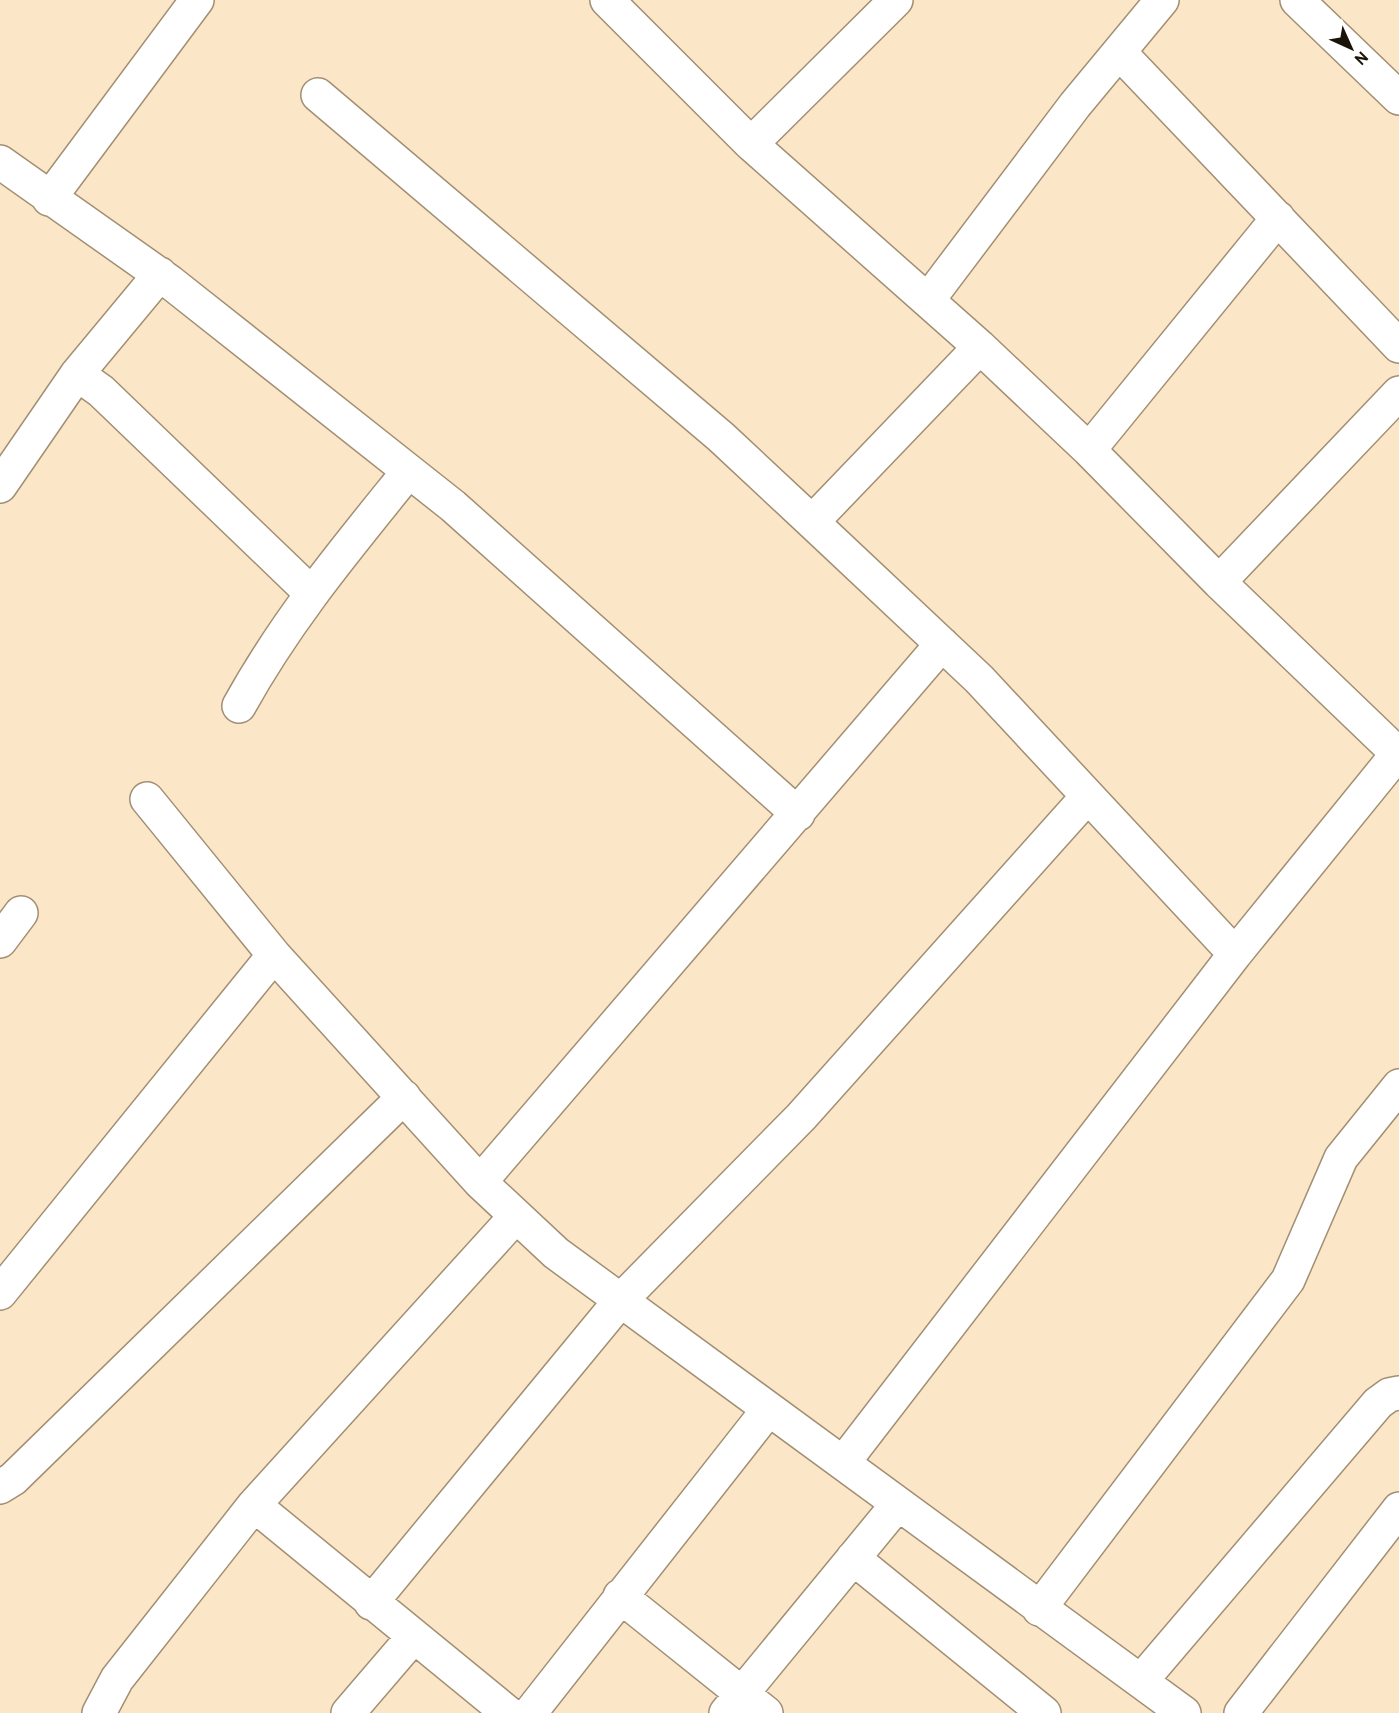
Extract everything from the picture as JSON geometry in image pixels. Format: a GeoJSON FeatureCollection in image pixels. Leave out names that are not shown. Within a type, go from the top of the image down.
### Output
{"type":"FeatureCollection","features":[{"type":"Feature","properties":{"kind":"street"},"geometry":{"type":"LineString","coordinates":[[49,199],[197,0]]}},
{"type":"Feature","properties":{"kind":"street"},"geometry":{"type":"LineString","coordinates":[[607,0],[751,144],[980,347],[1089,450],[1219,582],[1398,753],[1235,954],[843,1464]]}},
{"type":"Feature","properties":{"kind":"street"},"geometry":{"type":"LineString","coordinates":[[751,144],[896,0]]}},
{"type":"Feature","properties":{"kind":"street"},"geometry":{"type":"LineString","coordinates":[[928,300],[1075,105],[1162,0]]}},
{"type":"Feature","properties":{"kind":"street"},"geometry":{"type":"LineString","coordinates":[[1297,0],[1399,98]]}},
{"type":"Feature","properties":{"kind":"street"},"geometry":{"type":"LineString","coordinates":[[1119,52],[1399,346]]}},
{"type":"Feature","properties":{"kind":"street"},"geometry":{"type":"LineString","coordinates":[[318,95],[712,429],[980,679],[1235,954]]}},
{"type":"Feature","properties":{"kind":"street"},"geometry":{"type":"LineString","coordinates":[[0,162],[173,285],[453,506],[798,814]]}},
{"type":"Feature","properties":{"kind":"street"},"geometry":{"type":"LineString","coordinates":[[1089,450],[1278,218]]}},
{"type":"Feature","properties":{"kind":"street"},"geometry":{"type":"LineString","coordinates":[[0,486],[173,285]]}},
{"type":"Feature","properties":{"kind":"street"},"geometry":{"type":"LineString","coordinates":[[812,522],[980,347]]}},
{"type":"Feature","properties":{"kind":"street"},"geometry":{"type":"LineString","coordinates":[[88,381],[310,592]]}},
{"type":"Feature","properties":{"kind":"street"},"geometry":{"type":"LineString","coordinates":[[1219,582],[1399,393]]}},
{"type":"Feature","properties":{"kind":"street"},"geometry":{"type":"LineString","coordinates":[[239,706],[266,657],[310,592],[408,472]]}},
{"type":"Feature","properties":{"kind":"street"},"geometry":{"type":"LineString","coordinates":[[480,1182],[942,644]]}},
{"type":"Feature","properties":{"kind":"street"},"geometry":{"type":"LineString","coordinates":[[371,1603],[620,1301],[801,1117],[1089,796]]}},
{"type":"Feature","properties":{"kind":"street"},"geometry":{"type":"LineString","coordinates":[[147,799],[274,955],[480,1182],[556,1253],[1184,1713]]}},
{"type":"Feature","properties":{"kind":"street"},"geometry":{"type":"LineString","coordinates":[[0,941],[21,913]]}},
{"type":"Feature","properties":{"kind":"street"},"geometry":{"type":"LineString","coordinates":[[0,1293],[274,955]]}},
{"type":"Feature","properties":{"kind":"street"},"geometry":{"type":"LineString","coordinates":[[1039,1609],[1288,1280],[1341,1158],[1399,1086]]}},
{"type":"Feature","properties":{"kind":"street"},"geometry":{"type":"LineString","coordinates":[[0,1487],[13,1479],[404,1097]]}},
{"type":"Feature","properties":{"kind":"street"},"geometry":{"type":"LineString","coordinates":[[99,1713],[117,1679],[254,1505],[516,1216]]}},
{"type":"Feature","properties":{"kind":"street"},"geometry":{"type":"LineString","coordinates":[[1141,1681],[1378,1403],[1389,1395],[1399,1393]]}},
{"type":"Feature","properties":{"kind":"street"},"geometry":{"type":"LineString","coordinates":[[530,1713],[768,1410]]}},
{"type":"Feature","properties":{"kind":"street"},"geometry":{"type":"LineString","coordinates":[[620,1596],[745,1706],[853,1558],[897,1504]]}},
{"type":"Feature","properties":{"kind":"street"},"geometry":{"type":"LineString","coordinates":[[254,1505],[508,1713]]}},
{"type":"Feature","properties":{"kind":"street"},"geometry":{"type":"LineString","coordinates":[[1241,1713],[1399,1509]]}},
{"type":"Feature","properties":{"kind":"street"},"geometry":{"type":"LineString","coordinates":[[853,1558],[1044,1713]]}},
{"type":"Feature","properties":{"kind":"street"},"geometry":{"type":"LineString","coordinates":[[348,1713],[414,1636]]}}]}
